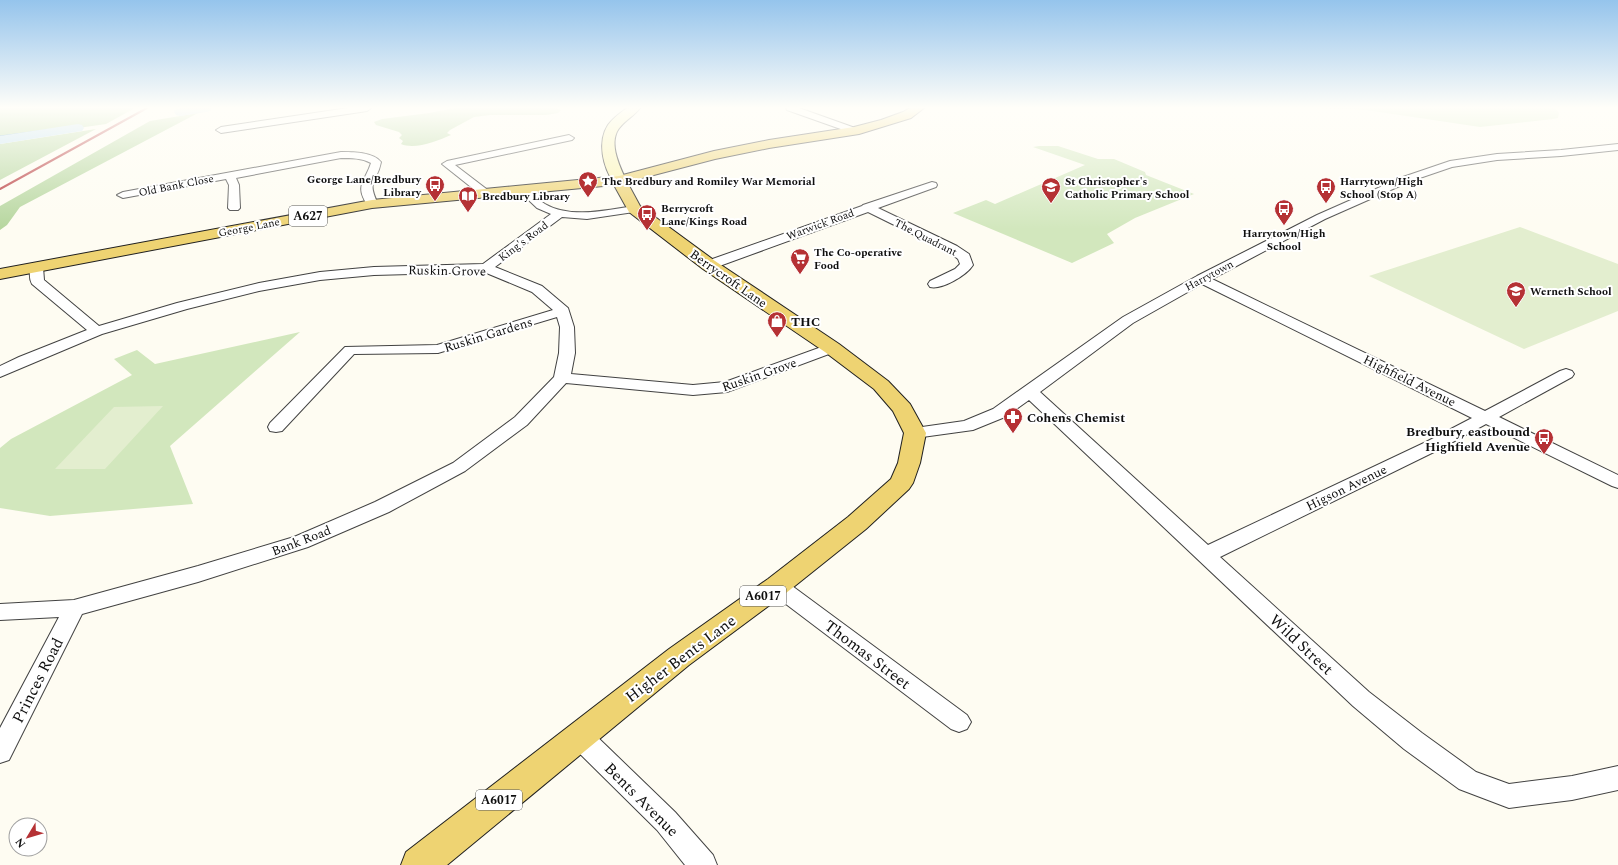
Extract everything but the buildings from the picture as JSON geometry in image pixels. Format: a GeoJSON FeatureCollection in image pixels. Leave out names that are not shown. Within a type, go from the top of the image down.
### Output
{"type":"FeatureCollection","features":[{"type":"Feature","properties":{"kind":"main road"},"geometry":{"type":"LineString","coordinates":[[608,148],[609,158],[619,180]]}},
{"type":"Feature","properties":{"kind":"main road","name":"A627"},"geometry":{"type":"LineString","coordinates":[[619,180],[714,155],[748,148]]}},
{"type":"Feature","properties":{"kind":"main road","name":"George Lane"},"geometry":{"type":"LineString","coordinates":[[0,274],[372,204],[619,180]]}},
{"type":"Feature","properties":{"kind":"main road","name":"Berrycroft Lane"},"geometry":{"type":"LineString","coordinates":[[619,180],[634,210],[709,265],[832,348],[881,385],[902,409],[915,433]]}},
{"type":"Feature","properties":{"kind":"main road","name":"Higher Bents Lane"},"geometry":{"type":"LineString","coordinates":[[419,865],[679,657],[777,586],[857,523],[902,483],[909,463],[915,433]]}},
{"type":"Feature","properties":{"kind":"street"},"geometry":{"type":"LineString","coordinates":[[486,193],[447,164],[520,148]]}},
{"type":"Feature","properties":{"kind":"street","name":"Harrytown"},"geometry":{"type":"LineString","coordinates":[[915,433],[967,426],[999,412],[1030,392],[1128,320],[1202,279],[1321,217],[1407,179],[1450,164],[1498,156],[1561,153],[1605,148]]}},
{"type":"Feature","properties":{"kind":"street","name":"Old Bank Close"},"geometry":{"type":"LineString","coordinates":[[123,195],[340,155],[356,155],[376,162],[375,168],[366,183],[367,191],[372,204]]}},
{"type":"Feature","properties":{"kind":"street","name":"Old Bank Close"},"geometry":{"type":"LineString","coordinates":[[229,175],[234,185],[234,208]]}},
{"type":"Feature","properties":{"kind":"street","name":"Warwick Road"},"geometry":{"type":"LineString","coordinates":[[709,265],[867,207],[932,185]]}},
{"type":"Feature","properties":{"kind":"street","name":"King's Road"},"geometry":{"type":"LineString","coordinates":[[523,189],[541,206],[559,214],[605,214],[634,210]]}},
{"type":"Feature","properties":{"kind":"street","name":"The Quadrant"},"geometry":{"type":"LineString","coordinates":[[867,207],[953,249],[964,257],[967,265],[960,272],[935,284]]}},
{"type":"Feature","properties":{"kind":"street","name":"King's Road"},"geometry":{"type":"LineString","coordinates":[[486,268],[559,214]]}},
{"type":"Feature","properties":{"kind":"street"},"geometry":{"type":"LineString","coordinates":[[0,372],[24,360],[97,331],[37,281],[37,267]]}},
{"type":"Feature","properties":{"kind":"street","name":"Ruskin Grove"},"geometry":{"type":"LineString","coordinates":[[97,331],[182,306],[260,286],[320,276],[382,271],[486,268],[536,289],[563,311]]}},
{"type":"Feature","properties":{"kind":"street","name":"Highfield Avenue"},"geometry":{"type":"LineString","coordinates":[[1202,279],[1618,482]]}},
{"type":"Feature","properties":{"kind":"street"},"geometry":{"type":"LineString","coordinates":[[562,378],[567,353],[567,327],[563,311]]}},
{"type":"Feature","properties":{"kind":"street","name":"Ruskin Gardens"},"geometry":{"type":"LineString","coordinates":[[276,427],[350,350],[438,349],[563,311]]}},
{"type":"Feature","properties":{"kind":"street","name":"Ruskin Grove"},"geometry":{"type":"LineString","coordinates":[[562,378],[693,390],[712,389],[727,387],[832,348]]}},
{"type":"Feature","properties":{"kind":"street","name":"Higson Avenue"},"geometry":{"type":"LineString","coordinates":[[1206,555],[1432,446],[1566,374]]}},
{"type":"Feature","properties":{"kind":"street","name":"Bank Road"},"geometry":{"type":"LineString","coordinates":[[0,612],[74,608],[198,574],[301,542],[382,507],[459,467],[521,421],[562,378]]}},
{"type":"Feature","properties":{"kind":"street","name":"Wild Street"},"geometry":{"type":"LineString","coordinates":[[1030,392],[1361,699],[1413,741],[1468,781],[1509,796],[1572,788],[1618,778]]}},
{"type":"Feature","properties":{"kind":"street","name":"Thomas Street"},"geometry":{"type":"LineString","coordinates":[[777,586],[959,722]]}},
{"type":"Feature","properties":{"kind":"street","name":"Princes Road"},"geometry":{"type":"LineString","coordinates":[[0,752],[74,608]]}},
{"type":"Feature","properties":{"kind":"street","name":"Bents Avenue"},"geometry":{"type":"LineString","coordinates":[[579,736],[666,821],[703,865]]}},
{"type":"Feature","properties":{"kind":"green space"},"geometry":{"type":"Polygon","coordinates":[[[0,148],[60,148],[0,180],[0,148]]]}},
{"type":"Feature","properties":{"kind":"green space"},"geometry":{"type":"Polygon","coordinates":[[[102,148],[131,148],[20,207],[7,225],[0,230],[0,206],[102,148]]]}},
{"type":"Feature","properties":{"kind":"green space"},"geometry":{"type":"Polygon","coordinates":[[[1037,148],[1065,148],[1098,159],[1114,159],[1145,172],[1146,175],[1194,194],[1135,218],[1107,234],[1114,243],[1072,263],[953,213],[986,200],[995,204],[1085,165],[1037,148]]]}},
{"type":"Feature","properties":{"kind":"green space"},"geometry":{"type":"Polygon","coordinates":[[[1520,227],[1618,264],[1618,311],[1524,349],[1369,276],[1520,227]]]}},
{"type":"Feature","properties":{"kind":"green space"},"geometry":{"type":"Polygon","coordinates":[[[300,332],[170,446],[193,504],[50,516],[0,508],[0,448],[11,439],[132,375],[114,359],[137,350],[155,364],[300,332]]]}},
{"type":"Feature","properties":{"kind":"green space"},"geometry":{"type":"Polygon","coordinates":[[[163,406],[105,469],[55,469],[114,407],[163,406]]]}},
{"type":"Feature","properties":{"kind":"railway"},"geometry":{"type":"LineString","coordinates":[[0,189],[74,148]]}},
{"type":"Feature","properties":{"kind":"place","name":"The Bredbury and Romiley War Memorial"},"geometry":{"type":"Point","coordinates":[588,198]}},
{"type":"Feature","properties":{"kind":"place","name":"George Lane/Bredbury Library"},"geometry":{"type":"Point","coordinates":[435,202]}},
{"type":"Feature","properties":{"kind":"place","name":"St Christopher's Catholic Primary School"},"geometry":{"type":"Point","coordinates":[1051,204]}},
{"type":"Feature","properties":{"kind":"place","name":"Harrytown/High School (Stop A)"},"geometry":{"type":"Point","coordinates":[1326,204]}},
{"type":"Feature","properties":{"kind":"place","name":"Bredbury Library"},"geometry":{"type":"Point","coordinates":[468,213]}},
{"type":"Feature","properties":{"kind":"place","name":"Harrytown/High School"},"geometry":{"type":"Point","coordinates":[1284,226]}},
{"type":"Feature","properties":{"kind":"place","name":"Berrycroft Lane/Kings Road"},"geometry":{"type":"Point","coordinates":[647,231]}},
{"type":"Feature","properties":{"kind":"place","name":"The Co-operative Food"},"geometry":{"type":"Point","coordinates":[800,275]}},
{"type":"Feature","properties":{"kind":"place","name":"Werneth School"},"geometry":{"type":"Point","coordinates":[1516,308]}},
{"type":"Feature","properties":{"kind":"place","name":"THC"},"geometry":{"type":"Point","coordinates":[777,338]}},
{"type":"Feature","properties":{"kind":"place","name":"Cohens Chemist"},"geometry":{"type":"Point","coordinates":[1013,434]}},
{"type":"Feature","properties":{"kind":"place","name":"Bredbury, eastbound Highfield Avenue"},"geometry":{"type":"Point","coordinates":[1544,455]}}]}
